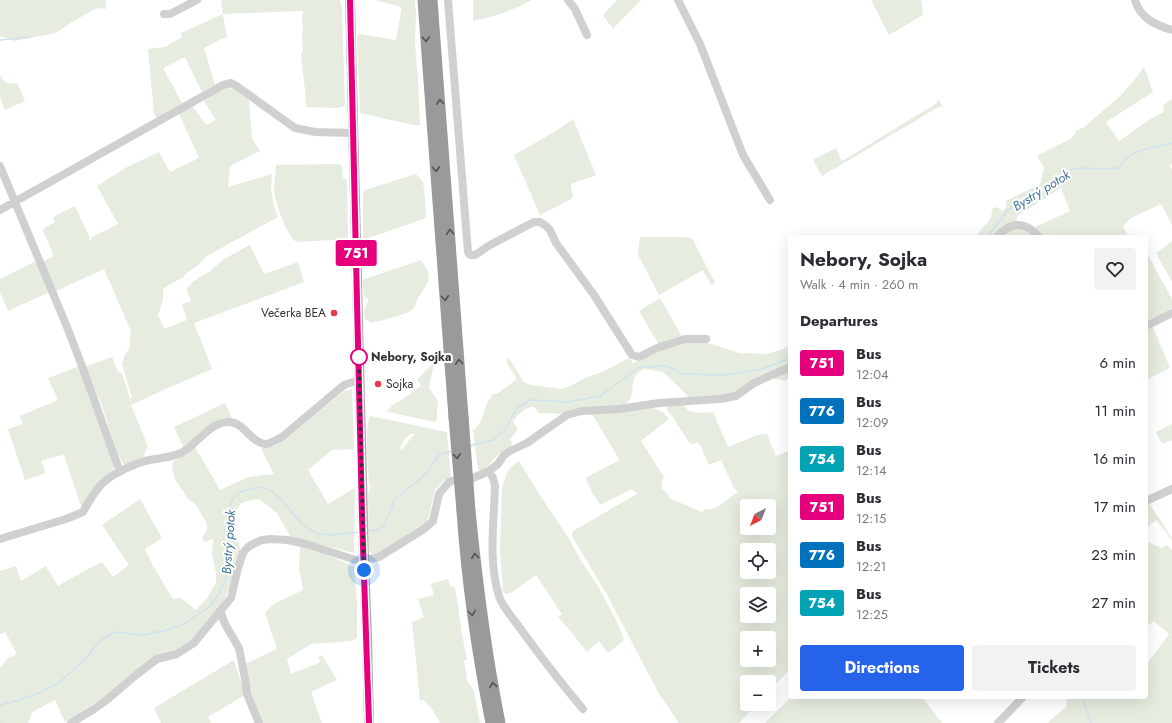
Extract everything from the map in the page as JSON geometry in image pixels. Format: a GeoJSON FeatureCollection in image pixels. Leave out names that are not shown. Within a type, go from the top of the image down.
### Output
{"type":"FeatureCollection","features":[{"type":"Feature","properties":{"kind":"highway"},"geometry":{"type":"LineString","coordinates":[[423,0],[459,417]]}},
{"type":"Feature","properties":{"kind":"highway"},"geometry":{"type":"LineString","coordinates":[[432,0],[471,607],[491,723]]}},
{"type":"Feature","properties":{"kind":"highway"},"geometry":{"type":"LineString","coordinates":[[466,511],[492,683],[500,723]]}},
{"type":"Feature","properties":{"kind":"main road"},"geometry":{"type":"LineString","coordinates":[[350,0],[362,516],[369,723]]}},
{"type":"Feature","properties":{"kind":"street"},"geometry":{"type":"LineString","coordinates":[[164,14],[170,14],[197,0]]}},
{"type":"Feature","properties":{"kind":"street"},"geometry":{"type":"LineString","coordinates":[[448,0],[468,252],[470,255],[475,255],[490,245],[534,222],[540,222],[550,230],[556,243],[594,295],[632,355],[639,357],[658,348],[685,339],[706,339]]}},
{"type":"Feature","properties":{"kind":"street"},"geometry":{"type":"LineString","coordinates":[[568,0],[575,9],[587,35]]}},
{"type":"Feature","properties":{"kind":"street"},"geometry":{"type":"LineString","coordinates":[[678,0],[700,44],[743,155],[770,200]]}},
{"type":"Feature","properties":{"kind":"street"},"geometry":{"type":"LineString","coordinates":[[1135,0],[1140,11],[1149,20],[1162,27],[1172,30]]}},
{"type":"Feature","properties":{"kind":"street"},"geometry":{"type":"LineString","coordinates":[[0,210],[223,84],[230,83],[238,87],[296,128],[315,132],[353,133]]}},
{"type":"Feature","properties":{"kind":"street"},"geometry":{"type":"LineString","coordinates":[[0,166],[67,327],[120,472]]}},
{"type":"Feature","properties":{"kind":"street"},"geometry":{"type":"LineString","coordinates":[[999,235],[1006,228],[1015,225],[1024,225],[1037,235]]}},
{"type":"Feature","properties":{"kind":"street"},"geometry":{"type":"LineString","coordinates":[[1148,325],[1172,312]]}},
{"type":"Feature","properties":{"kind":"street"},"geometry":{"type":"LineString","coordinates":[[71,723],[108,699],[157,659],[177,654],[194,643],[231,598],[243,553],[248,547],[255,543],[270,539],[288,540],[306,544],[358,561],[379,557],[424,529],[433,521],[439,494],[449,482],[455,480],[472,479],[489,471],[498,464],[504,455],[527,443],[567,415],[659,403],[720,400],[736,396],[754,383],[788,368]]}},
{"type":"Feature","properties":{"kind":"street"},"geometry":{"type":"LineString","coordinates":[[0,539],[83,512],[100,486],[109,479],[120,472],[146,461],[180,454],[212,428],[223,422],[237,424],[253,439],[265,444],[272,442],[282,437],[344,385],[359,380]]}},
{"type":"Feature","properties":{"kind":"street"},"geometry":{"type":"LineString","coordinates":[[489,471],[495,486],[493,552],[496,580],[500,598],[503,605],[524,634],[583,709]]}},
{"type":"Feature","properties":{"kind":"street"},"geometry":{"type":"LineString","coordinates":[[1148,500],[1172,489]]}},
{"type":"Feature","properties":{"kind":"street"},"geometry":{"type":"LineString","coordinates":[[220,611],[225,624],[239,648],[247,694],[259,723]]}},
{"type":"Feature","properties":{"kind":"street"},"geometry":{"type":"LineString","coordinates":[[998,723],[1022,699]]}},
{"type":"Feature","properties":{"kind":"shaded area"},"geometry":{"type":"Polygon","coordinates":[[[0,0],[105,0],[106,9],[97,8],[56,33],[14,41],[0,36],[0,0]]]}},
{"type":"Feature","properties":{"kind":"shaded area"},"geometry":{"type":"Polygon","coordinates":[[[221,0],[340,0],[342,9],[345,106],[336,108],[306,107],[301,55],[303,51],[303,11],[223,14],[221,0]]]}},
{"type":"Feature","properties":{"kind":"shaded area"},"geometry":{"type":"Polygon","coordinates":[[[375,0],[415,0],[415,44],[420,125],[413,125],[360,113],[357,36],[359,34],[396,40],[401,11],[401,7],[375,0]]]}},
{"type":"Feature","properties":{"kind":"shaded area"},"geometry":{"type":"Polygon","coordinates":[[[473,0],[532,0],[503,13],[473,21],[473,0]]]}},
{"type":"Feature","properties":{"kind":"shaded area"},"geometry":{"type":"Polygon","coordinates":[[[617,0],[641,0],[613,29],[603,15],[617,0]]]}},
{"type":"Feature","properties":{"kind":"shaded area"},"geometry":{"type":"Polygon","coordinates":[[[871,0],[921,0],[923,15],[889,35],[871,0]]]}},
{"type":"Feature","properties":{"kind":"shaded area"},"geometry":{"type":"Polygon","coordinates":[[[223,14],[227,38],[223,38],[204,48],[215,85],[202,92],[185,57],[163,68],[182,103],[157,118],[154,114],[148,49],[165,47],[182,37],[181,33],[223,14]]]}},
{"type":"Feature","properties":{"kind":"shaded area"},"geometry":{"type":"Polygon","coordinates":[[[1144,67],[1153,92],[1106,122],[1119,141],[1149,120],[1164,112],[1163,105],[1172,99],[1172,163],[1170,166],[1172,170],[1172,225],[1161,204],[1131,218],[1123,226],[1127,235],[1041,235],[1035,227],[1070,211],[1061,188],[1017,216],[1016,229],[1023,227],[1033,235],[977,235],[991,218],[992,209],[997,207],[1003,211],[1006,207],[1006,201],[1040,184],[1044,168],[1037,156],[1072,138],[1077,130],[1083,128],[1119,97],[1144,67]]]}},
{"type":"Feature","properties":{"kind":"shaded area"},"geometry":{"type":"Polygon","coordinates":[[[0,75],[7,83],[17,83],[25,101],[5,110],[0,96],[0,75]]]}},
{"type":"Feature","properties":{"kind":"shaded area"},"geometry":{"type":"Polygon","coordinates":[[[227,87],[237,91],[249,100],[252,138],[260,151],[230,166],[228,187],[272,174],[272,196],[278,217],[207,256],[197,266],[185,274],[184,277],[163,289],[163,300],[158,315],[164,329],[187,320],[182,304],[191,301],[186,288],[190,286],[192,282],[209,272],[224,259],[250,245],[264,274],[298,262],[304,282],[194,323],[212,369],[131,405],[148,446],[142,459],[124,465],[118,455],[100,400],[94,390],[85,367],[112,357],[118,372],[122,373],[130,398],[132,397],[122,364],[125,354],[129,350],[131,331],[104,269],[54,292],[42,262],[54,256],[43,231],[44,228],[55,222],[53,217],[75,206],[90,238],[89,240],[118,224],[97,186],[127,167],[159,152],[170,172],[199,158],[178,112],[191,104],[206,125],[216,120],[202,98],[227,87]]]}},
{"type":"Feature","properties":{"kind":"shaded area"},"geometry":{"type":"Polygon","coordinates":[[[938,99],[944,108],[941,106],[937,108],[822,176],[813,160],[836,148],[842,161],[937,103],[938,99]]]}},
{"type":"Feature","properties":{"kind":"shaded area"},"geometry":{"type":"Polygon","coordinates":[[[573,119],[596,175],[571,184],[573,196],[571,199],[540,215],[514,155],[556,131],[573,119]]]}},
{"type":"Feature","properties":{"kind":"shaded area"},"geometry":{"type":"Polygon","coordinates":[[[276,165],[342,165],[343,178],[347,180],[348,237],[345,239],[297,242],[289,234],[277,203],[274,191],[276,165]]]}},
{"type":"Feature","properties":{"kind":"shaded area"},"geometry":{"type":"Polygon","coordinates":[[[416,174],[423,182],[426,218],[363,240],[363,192],[365,190],[416,174]]]}},
{"type":"Feature","properties":{"kind":"shaded area"},"geometry":{"type":"Polygon","coordinates":[[[640,237],[692,238],[713,279],[715,280],[714,284],[711,285],[703,270],[659,295],[638,255],[640,237]]]}},
{"type":"Feature","properties":{"kind":"shaded area"},"geometry":{"type":"Polygon","coordinates":[[[1172,241],[1172,282],[1156,253],[1172,241]]]}},
{"type":"Feature","properties":{"kind":"shaded area"},"geometry":{"type":"Polygon","coordinates":[[[1148,256],[1172,299],[1172,308],[1161,315],[1148,320],[1148,256]]]}},
{"type":"Feature","properties":{"kind":"shaded area"},"geometry":{"type":"Polygon","coordinates":[[[421,260],[429,274],[429,278],[413,309],[400,315],[372,323],[365,319],[364,313],[369,300],[364,296],[362,280],[421,260]]]}},
{"type":"Feature","properties":{"kind":"shaded area"},"geometry":{"type":"Polygon","coordinates":[[[34,262],[37,263],[50,292],[8,311],[0,292],[0,279],[34,262]]]}},
{"type":"Feature","properties":{"kind":"shaded area"},"geometry":{"type":"Polygon","coordinates":[[[660,298],[682,337],[659,345],[639,311],[660,298]]]}},
{"type":"Feature","properties":{"kind":"shaded area"},"geometry":{"type":"Polygon","coordinates":[[[1152,325],[1170,368],[1148,379],[1148,328],[1152,325]]]}},
{"type":"Feature","properties":{"kind":"shaded area"},"geometry":{"type":"Polygon","coordinates":[[[696,340],[739,353],[768,354],[788,346],[788,379],[785,381],[759,376],[733,394],[691,399],[663,372],[644,369],[636,375],[631,397],[625,405],[565,414],[539,413],[534,407],[530,407],[520,413],[513,421],[518,430],[510,439],[513,447],[501,452],[488,466],[482,470],[478,470],[473,430],[480,422],[487,403],[493,394],[497,394],[516,380],[506,361],[509,358],[523,381],[530,385],[562,389],[602,372],[629,358],[633,363],[648,355],[679,344],[696,340]]]}},
{"type":"Feature","properties":{"kind":"shaded area"},"geometry":{"type":"Polygon","coordinates":[[[434,362],[429,388],[438,401],[437,420],[435,422],[384,411],[387,411],[394,404],[421,386],[417,380],[434,362]]]}},
{"type":"Feature","properties":{"kind":"shaded area"},"geometry":{"type":"Polygon","coordinates":[[[80,366],[115,465],[113,468],[114,471],[82,509],[64,455],[41,461],[46,473],[25,480],[8,429],[23,424],[20,416],[58,400],[48,378],[80,366]]]}},
{"type":"Feature","properties":{"kind":"shaded area"},"geometry":{"type":"Polygon","coordinates":[[[352,389],[354,449],[332,450],[308,470],[328,504],[355,488],[354,553],[291,537],[277,513],[259,499],[240,504],[232,523],[241,551],[225,599],[212,618],[193,640],[65,722],[55,700],[32,712],[28,723],[0,723],[0,668],[7,659],[17,654],[5,632],[0,634],[0,571],[16,566],[21,581],[46,566],[58,586],[102,562],[113,577],[129,565],[102,525],[140,499],[162,538],[145,549],[153,566],[173,599],[181,598],[196,610],[207,598],[216,582],[216,573],[212,554],[213,539],[205,542],[202,539],[207,530],[207,524],[196,505],[187,498],[176,481],[172,470],[173,462],[195,447],[220,490],[248,477],[274,474],[261,449],[274,443],[275,446],[292,434],[344,391],[352,389]]]}},
{"type":"Feature","properties":{"kind":"shaded area"},"geometry":{"type":"Polygon","coordinates":[[[225,403],[232,419],[184,448],[174,427],[225,403]]]}},
{"type":"Feature","properties":{"kind":"shaded area"},"geometry":{"type":"Polygon","coordinates":[[[682,404],[689,411],[701,413],[713,412],[728,447],[757,435],[767,434],[776,456],[788,451],[788,671],[776,684],[776,675],[740,675],[740,711],[750,711],[739,723],[679,723],[658,692],[606,593],[572,536],[573,531],[637,494],[632,489],[600,504],[593,494],[585,478],[618,461],[619,459],[592,414],[652,407],[664,413],[669,419],[641,441],[664,477],[662,488],[667,493],[669,498],[702,512],[705,509],[718,506],[738,492],[734,488],[721,460],[709,465],[700,445],[697,443],[691,444],[688,441],[667,410],[667,406],[682,404]]]}},
{"type":"Feature","properties":{"kind":"shaded area"},"geometry":{"type":"Polygon","coordinates":[[[370,416],[447,432],[451,477],[444,480],[435,490],[429,516],[420,528],[379,553],[373,554],[369,551],[368,493],[371,487],[369,484],[367,459],[368,422],[370,416]],[[415,434],[409,435],[405,439],[400,448],[401,450],[411,438],[415,434]]]}},
{"type":"Feature","properties":{"kind":"shaded area"},"geometry":{"type":"Polygon","coordinates":[[[1172,424],[1172,440],[1162,444],[1156,432],[1172,424]]]}},
{"type":"Feature","properties":{"kind":"shaded area"},"geometry":{"type":"Polygon","coordinates":[[[519,461],[599,588],[618,624],[624,640],[608,653],[599,641],[587,652],[558,617],[562,614],[536,575],[511,593],[505,594],[503,592],[500,552],[502,487],[506,475],[511,467],[519,461]]]}},
{"type":"Feature","properties":{"kind":"shaded area"},"geometry":{"type":"Polygon","coordinates":[[[1149,503],[1172,540],[1156,520],[1148,526],[1149,503]]]}},
{"type":"Feature","properties":{"kind":"shaded area"},"geometry":{"type":"Polygon","coordinates":[[[1148,542],[1161,548],[1167,545],[1172,550],[1172,723],[1047,723],[1067,706],[1066,699],[1148,699],[1148,662],[1169,634],[1154,621],[1148,626],[1148,542]]]}},
{"type":"Feature","properties":{"kind":"shaded area"},"geometry":{"type":"Polygon","coordinates":[[[300,546],[330,556],[354,567],[357,602],[357,637],[351,641],[311,644],[287,659],[291,674],[321,662],[318,657],[322,655],[337,680],[311,692],[322,723],[262,723],[249,690],[245,664],[277,649],[265,613],[272,606],[303,589],[299,568],[300,546]]]}},
{"type":"Feature","properties":{"kind":"shaded area"},"geometry":{"type":"Polygon","coordinates":[[[448,579],[451,587],[455,587],[467,660],[464,661],[467,680],[474,691],[480,723],[440,723],[432,709],[424,700],[420,701],[412,622],[424,617],[418,599],[434,595],[431,584],[448,579]]]}},
{"type":"Feature","properties":{"kind":"shaded area"},"geometry":{"type":"Polygon","coordinates":[[[234,660],[245,695],[208,717],[211,723],[161,723],[154,708],[234,660]]]}},
{"type":"Feature","properties":{"kind":"shaded area"},"geometry":{"type":"Polygon","coordinates":[[[789,699],[924,699],[942,723],[765,723],[789,699]]]}},
{"type":"Feature","properties":{"kind":"waterway"},"geometry":{"type":"LineString","coordinates":[[0,40],[30,37]]}},
{"type":"Feature","properties":{"kind":"waterway","name":"Bystrý potok"},"geometry":{"type":"LineString","coordinates":[[989,235],[1008,210],[1025,198],[1060,180],[1072,169],[1118,168],[1133,154],[1172,143]]}},
{"type":"Feature","properties":{"kind":"waterway","name":"Bystrý potok"},"geometry":{"type":"LineString","coordinates":[[469,446],[493,440],[505,430],[516,409],[531,400],[569,402],[600,396],[640,367],[667,366],[683,374],[728,375],[765,368],[788,359]]}},
{"type":"Feature","properties":{"kind":"waterway","name":"Bystrý potok"},"geometry":{"type":"LineString","coordinates":[[366,531],[377,530],[384,526],[395,499],[425,475],[439,455],[452,451]]}},
{"type":"Feature","properties":{"kind":"waterway","name":"Bystrý potok"},"geometry":{"type":"LineString","coordinates":[[0,706],[39,693],[60,682],[85,659],[101,640],[116,632],[142,635],[167,630],[184,624],[209,607],[218,595],[226,578],[229,567],[229,511],[233,498],[241,492],[258,487],[268,489],[279,497],[302,524],[317,534],[334,535],[359,532]]}},
{"type":"Feature","properties":{"kind":"waterway"},"geometry":{"type":"LineString","coordinates":[[1082,699],[1091,723]]}},
{"type":"Feature","properties":{"kind":"bus line","name":"751"},"geometry":{"type":"LineString","coordinates":[[350,0],[362,516],[369,723]]}},
{"type":"Feature","properties":{"kind":"place","name":"Večerka BEA"},"geometry":{"type":"Point","coordinates":[334,313]}},
{"type":"Feature","properties":{"kind":"place","name":"Nebory, Sojka"},"geometry":{"type":"Point","coordinates":[359,357]}},
{"type":"Feature","properties":{"kind":"place","name":"Sojka"},"geometry":{"type":"Point","coordinates":[378,384]}},
{"type":"Feature","properties":{"kind":"route"},"geometry":{"type":"LineString","coordinates":[[359,357],[364,570]]}}]}
